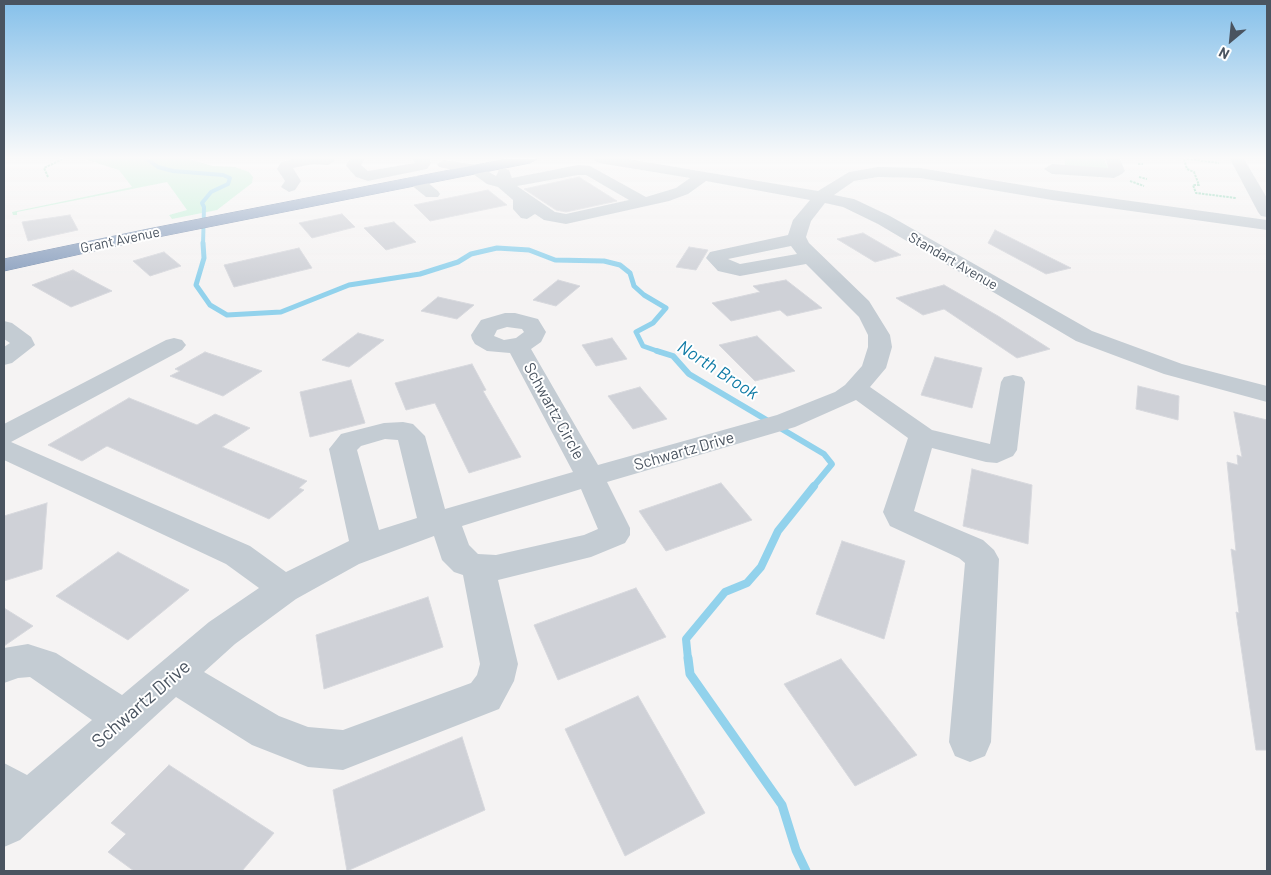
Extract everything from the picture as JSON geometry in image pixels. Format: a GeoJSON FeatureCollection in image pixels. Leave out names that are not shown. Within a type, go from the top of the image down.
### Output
{"type":"FeatureCollection","features":[{"type":"Feature","properties":{"kind":"highway","name":"Grant Avenue"},"geometry":{"type":"LineString","coordinates":[[4,265],[322,200]]}},
{"type":"Feature","properties":{"kind":"street"},"geometry":{"type":"LineString","coordinates":[[523,200],[542,216],[553,221],[575,220],[651,200]]}},
{"type":"Feature","properties":{"kind":"street"},"geometry":{"type":"LineString","coordinates":[[632,200],[638,204]]}},
{"type":"Feature","properties":{"kind":"street","name":"Schwartz Drive"},"geometry":{"type":"LineString","coordinates":[[12,804],[124,719],[222,633],[284,589],[347,555],[439,522],[786,421],[844,397],[856,389],[874,368],[880,347],[879,335],[869,316],[861,306],[804,248],[797,231],[802,220],[819,200]]}},
{"type":"Feature","properties":{"kind":"street","name":"Standart Avenue"},"geometry":{"type":"LineString","coordinates":[[836,200],[848,203],[884,220],[1084,336],[1173,369],[1267,394]]}},
{"type":"Feature","properties":{"kind":"street","name":"Schwartz Drive"},"geometry":{"type":"LineString","coordinates":[[1087,200],[1267,225]]}},
{"type":"Feature","properties":{"kind":"street"},"geometry":{"type":"LineString","coordinates":[[1260,200],[1267,212]]}},
{"type":"Feature","properties":{"kind":"street"},"geometry":{"type":"LineString","coordinates":[[4,328],[23,342],[24,345],[4,358]]}},
{"type":"Feature","properties":{"kind":"street"},"geometry":{"type":"LineString","coordinates":[[4,435],[174,345]]}},
{"type":"Feature","properties":{"kind":"street","name":"Schwartz Circle"},"geometry":{"type":"LineString","coordinates":[[478,567],[496,568],[591,545],[614,535],[614,528],[590,477],[518,346]]}},
{"type":"Feature","properties":{"kind":"street"},"geometry":{"type":"LineString","coordinates":[[856,389],[911,426],[922,436],[986,453],[997,454],[1003,450],[1013,382]]}},
{"type":"Feature","properties":{"kind":"street"},"geometry":{"type":"LineString","coordinates":[[174,675],[266,731],[308,747],[342,750],[485,696],[495,681],[499,664],[478,567],[466,563],[454,551],[439,522],[411,436],[403,430],[384,431],[351,440],[342,449],[367,547]]}},
{"type":"Feature","properties":{"kind":"street"},"geometry":{"type":"LineString","coordinates":[[922,436],[898,512],[902,518],[972,549],[982,559],[970,742]]}},
{"type":"Feature","properties":{"kind":"street"},"geometry":{"type":"LineString","coordinates":[[4,449],[238,555],[284,589]]}},
{"type":"Feature","properties":{"kind":"street"},"geometry":{"type":"LineString","coordinates":[[4,667],[9,663],[28,660],[43,665],[124,719]]}},
{"type":"Feature","properties":{"kind":"green space"},"geometry":{"type":"Polygon","coordinates":[[[78,200],[17,212],[17,215],[13,215],[12,212],[78,200]]]}},
{"type":"Feature","properties":{"kind":"green space"},"geometry":{"type":"Polygon","coordinates":[[[180,200],[230,200],[217,210],[172,219],[169,215],[187,210],[180,200]]]}},
{"type":"Feature","properties":{"kind":"building"},"geometry":{"type":"Polygon","coordinates":[[[439,200],[500,200],[507,205],[430,221],[414,205],[439,200]]]}},
{"type":"Feature","properties":{"kind":"building"},"geometry":{"type":"Polygon","coordinates":[[[541,200],[617,201],[566,212],[556,210],[541,200]]]}},
{"type":"Feature","properties":{"kind":"building"},"geometry":{"type":"Polygon","coordinates":[[[342,214],[355,227],[312,238],[299,223],[342,214]]]}},
{"type":"Feature","properties":{"kind":"building"},"geometry":{"type":"Polygon","coordinates":[[[70,215],[78,230],[28,241],[22,222],[70,215]]]}},
{"type":"Feature","properties":{"kind":"building"},"geometry":{"type":"Polygon","coordinates":[[[394,222],[416,242],[386,250],[364,228],[394,222]]]}},
{"type":"Feature","properties":{"kind":"building"},"geometry":{"type":"Polygon","coordinates":[[[995,230],[1071,268],[1046,274],[988,243],[995,230]]]}},
{"type":"Feature","properties":{"kind":"building"},"geometry":{"type":"Polygon","coordinates":[[[863,233],[901,255],[875,262],[837,239],[863,233]]]}},
{"type":"Feature","properties":{"kind":"building"},"geometry":{"type":"Polygon","coordinates":[[[689,247],[708,250],[696,270],[676,267],[689,247]]]}},
{"type":"Feature","properties":{"kind":"building"},"geometry":{"type":"Polygon","coordinates":[[[299,248],[312,268],[234,287],[224,265],[299,248]]]}},
{"type":"Feature","properties":{"kind":"building"},"geometry":{"type":"Polygon","coordinates":[[[164,252],[181,266],[150,276],[133,261],[164,252]]]}},
{"type":"Feature","properties":{"kind":"building"},"geometry":{"type":"Polygon","coordinates":[[[73,270],[112,291],[71,307],[32,285],[73,270]]]}},
{"type":"Feature","properties":{"kind":"building"},"geometry":{"type":"Polygon","coordinates":[[[558,280],[580,286],[556,306],[533,300],[558,280]]]}},
{"type":"Feature","properties":{"kind":"building"},"geometry":{"type":"Polygon","coordinates":[[[786,280],[822,308],[787,316],[780,310],[731,321],[712,303],[760,292],[753,286],[786,280]]]}},
{"type":"Feature","properties":{"kind":"building"},"geometry":{"type":"Polygon","coordinates":[[[944,285],[1050,349],[1017,358],[944,309],[923,315],[896,298],[944,285]]]}},
{"type":"Feature","properties":{"kind":"building"},"geometry":{"type":"Polygon","coordinates":[[[438,297],[474,305],[457,319],[421,311],[438,297]]]}},
{"type":"Feature","properties":{"kind":"building"},"geometry":{"type":"Polygon","coordinates":[[[358,333],[384,340],[349,367],[322,360],[358,333]]]}},
{"type":"Feature","properties":{"kind":"building"},"geometry":{"type":"Polygon","coordinates":[[[757,336],[795,371],[755,381],[719,345],[757,336]]]}},
{"type":"Feature","properties":{"kind":"building"},"geometry":{"type":"Polygon","coordinates":[[[612,338],[627,359],[596,366],[582,345],[612,338]]]}},
{"type":"Feature","properties":{"kind":"building"},"geometry":{"type":"Polygon","coordinates":[[[205,352],[262,371],[223,396],[170,376],[180,371],[175,369],[205,352]]]}},
{"type":"Feature","properties":{"kind":"building"},"geometry":{"type":"Polygon","coordinates":[[[935,357],[982,368],[972,408],[921,395],[935,357]]]}},
{"type":"Feature","properties":{"kind":"building"},"geometry":{"type":"Polygon","coordinates":[[[472,364],[486,390],[483,391],[521,457],[469,473],[435,403],[406,410],[395,383],[472,364]]]}},
{"type":"Feature","properties":{"kind":"building"},"geometry":{"type":"Polygon","coordinates":[[[351,380],[365,423],[310,437],[300,392],[351,380]]]}},
{"type":"Feature","properties":{"kind":"building"},"geometry":{"type":"Polygon","coordinates":[[[1138,386],[1179,396],[1178,420],[1136,409],[1138,386]]]}},
{"type":"Feature","properties":{"kind":"building"},"geometry":{"type":"Polygon","coordinates":[[[640,387],[667,419],[633,429],[608,396],[640,387]]]}},
{"type":"Feature","properties":{"kind":"building"},"geometry":{"type":"Polygon","coordinates":[[[129,398],[197,425],[215,414],[250,428],[222,447],[307,481],[299,488],[304,490],[269,519],[107,446],[82,461],[48,445],[129,398]]]}},
{"type":"Feature","properties":{"kind":"building"},"geometry":{"type":"Polygon","coordinates":[[[1234,412],[1267,420],[1267,750],[1256,750],[1236,612],[1239,613],[1231,549],[1236,551],[1227,462],[1238,465],[1237,455],[1242,457],[1234,412]]]}},
{"type":"Feature","properties":{"kind":"building"},"geometry":{"type":"Polygon","coordinates":[[[972,469],[1032,485],[1028,544],[963,526],[972,469]]]}},
{"type":"Feature","properties":{"kind":"building"},"geometry":{"type":"Polygon","coordinates":[[[721,483],[752,520],[666,551],[639,511],[721,483]]]}},
{"type":"Feature","properties":{"kind":"building"},"geometry":{"type":"Polygon","coordinates":[[[47,503],[42,569],[4,581],[4,516],[47,503]]]}},
{"type":"Feature","properties":{"kind":"building"},"geometry":{"type":"Polygon","coordinates":[[[842,541],[905,561],[884,639],[816,614],[842,541]]]}},
{"type":"Feature","properties":{"kind":"building"},"geometry":{"type":"Polygon","coordinates":[[[118,552],[189,590],[128,640],[56,596],[118,552]]]}},
{"type":"Feature","properties":{"kind":"building"},"geometry":{"type":"Polygon","coordinates":[[[636,588],[666,637],[558,680],[534,625],[636,588]]]}},
{"type":"Feature","properties":{"kind":"building"},"geometry":{"type":"Polygon","coordinates":[[[428,597],[443,647],[324,689],[316,635],[428,597]]]}},
{"type":"Feature","properties":{"kind":"building"},"geometry":{"type":"Polygon","coordinates":[[[4,608],[33,626],[4,646],[4,608]]]}},
{"type":"Feature","properties":{"kind":"building"},"geometry":{"type":"Polygon","coordinates":[[[841,659],[917,755],[855,786],[784,684],[841,659]]]}},
{"type":"Feature","properties":{"kind":"building"},"geometry":{"type":"Polygon","coordinates":[[[638,696],[705,813],[625,856],[565,729],[638,696]]]}},
{"type":"Feature","properties":{"kind":"building"},"geometry":{"type":"Polygon","coordinates":[[[462,737],[485,810],[347,871],[333,790],[462,737]]]}},
{"type":"Feature","properties":{"kind":"building"},"geometry":{"type":"Polygon","coordinates":[[[169,765],[274,833],[242,871],[134,871],[108,852],[126,834],[111,823],[169,765]]]}},
{"type":"Feature","properties":{"kind":"waterway","name":"North Brook"},"geometry":{"type":"LineString","coordinates":[[203,244],[204,207],[202,203],[205,200]]}},
{"type":"Feature","properties":{"kind":"waterway","name":"North Brook"},"geometry":{"type":"LineString","coordinates":[[203,244],[204,258],[196,285],[210,305],[227,315],[281,312],[349,285],[420,274],[458,262],[471,254],[497,248],[529,250],[555,260],[604,261],[620,265],[630,273],[634,286],[644,295],[666,308],[653,323],[636,332],[643,346],[658,351]]}},
{"type":"Feature","properties":{"kind":"waterway","name":"North Brook"},"geometry":{"type":"LineString","coordinates":[[658,351],[673,356],[689,374],[824,454],[832,464],[813,487]]}},
{"type":"Feature","properties":{"kind":"waterway","name":"North Brook"},"geometry":{"type":"LineString","coordinates":[[688,659],[686,639],[725,592],[747,583],[761,567],[778,531],[814,486]]}},
{"type":"Feature","properties":{"kind":"waterway","name":"North Brook"},"geometry":{"type":"LineString","coordinates":[[688,658],[690,674],[782,805],[796,850],[806,871]]}}]}
